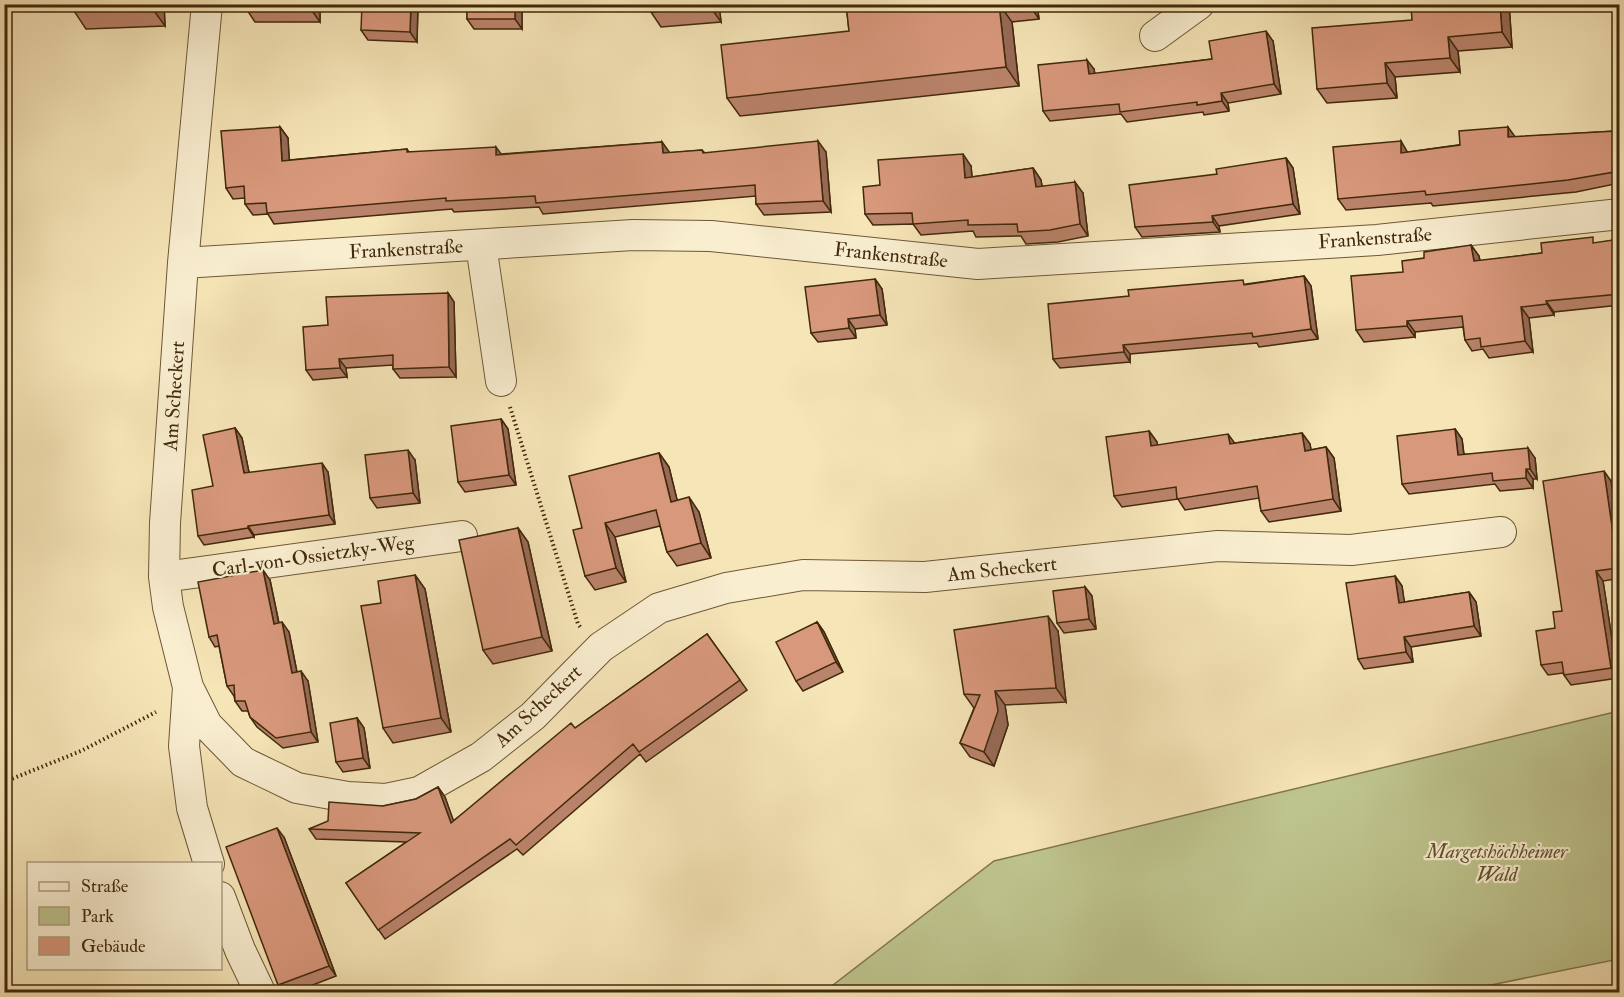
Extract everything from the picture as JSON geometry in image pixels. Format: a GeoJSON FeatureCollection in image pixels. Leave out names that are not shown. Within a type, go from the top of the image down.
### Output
{"type":"FeatureCollection","features":[{"type":"Feature","properties":{"kind":"street","name":"Am Scheckert"},"geometry":{"type":"LineString","coordinates":[[207,4],[183,263],[165,523],[164,577],[168,607],[188,687],[207,725],[243,762],[297,788],[348,797],[386,799],[419,792],[481,757],[533,716],[601,647],[659,608],[726,588],[803,575],[925,577],[1218,546],[1351,550],[1501,532]]}},
{"type":"Feature","properties":{"kind":"street"},"geometry":{"type":"LineString","coordinates":[[1155,36],[1198,4]]}},
{"type":"Feature","properties":{"kind":"street","name":"Frankenstraße"},"geometry":{"type":"LineString","coordinates":[[183,263],[622,236],[711,236],[978,264],[1377,240],[1609,216]]}},
{"type":"Feature","properties":{"kind":"street"},"geometry":{"type":"LineString","coordinates":[[481,245],[501,381]]}},
{"type":"Feature","properties":{"kind":"street","name":"Carl-von-Ossietzky-Weg"},"geometry":{"type":"LineString","coordinates":[[164,577],[462,536]]}},
{"type":"Feature","properties":{"kind":"street"},"geometry":{"type":"LineString","coordinates":[[188,687],[184,746],[191,798],[208,862]]}},
{"type":"Feature","properties":{"kind":"street"},"geometry":{"type":"LineString","coordinates":[[222,902],[240,950],[260,993]]}},
{"type":"Feature","properties":{"kind":"path"},"geometry":{"type":"LineString","coordinates":[[501,381],[578,624],[601,647]]}},
{"type":"Feature","properties":{"kind":"path"},"geometry":{"type":"LineString","coordinates":[[4,782],[90,746],[159,711],[188,687]]}},
{"type":"Feature","properties":{"kind":"green space","name":"Margetshöchheimer Wald"},"geometry":{"type":"Polygon","coordinates":[[[1619,711],[1619,959],[1486,986],[1468,992],[824,992],[994,861],[1619,711]]]}},
{"type":"Feature","properties":{"kind":"building"},"geometry":{"type":"Polygon","coordinates":[[[73,4],[152,4],[152,8],[74,11],[73,4]]]}},
{"type":"Feature","properties":{"kind":"building"},"geometry":{"type":"Polygon","coordinates":[[[245,4],[310,4],[310,8],[245,7],[245,4]]]}},
{"type":"Feature","properties":{"kind":"building"},"geometry":{"type":"Polygon","coordinates":[[[362,4],[411,4],[410,32],[361,30],[362,4]]]}},
{"type":"Feature","properties":{"kind":"building"},"geometry":{"type":"Polygon","coordinates":[[[467,4],[515,4],[515,19],[467,19],[467,4]]]}},
{"type":"Feature","properties":{"kind":"building"},"geometry":{"type":"Polygon","coordinates":[[[650,4],[710,4],[711,8],[651,12],[650,4]]]}},
{"type":"Feature","properties":{"kind":"building"},"geometry":{"type":"Polygon","coordinates":[[[846,4],[999,4],[1006,67],[727,98],[721,45],[849,31],[846,4]]]}},
{"type":"Feature","properties":{"kind":"building"},"geometry":{"type":"Polygon","coordinates":[[[1411,4],[1500,4],[1502,32],[1448,37],[1450,58],[1385,63],[1387,83],[1317,89],[1312,28],[1412,20],[1411,4]]]}},
{"type":"Feature","properties":{"kind":"building"},"geometry":{"type":"Polygon","coordinates":[[[1266,31],[1274,84],[1221,93],[1222,101],[1197,105],[1197,102],[1120,112],[1119,104],[1043,111],[1038,65],[1087,60],[1089,74],[1212,59],[1209,41],[1266,31]]]}},
{"type":"Feature","properties":{"kind":"building"},"geometry":{"type":"Polygon","coordinates":[[[1620,119],[1620,171],[1568,180],[1426,195],[1425,191],[1338,199],[1333,147],[1401,141],[1401,153],[1460,145],[1459,131],[1508,127],[1508,137],[1616,131],[1615,120],[1620,119]]]}},
{"type":"Feature","properties":{"kind":"building"},"geometry":{"type":"Polygon","coordinates":[[[280,127],[282,161],[407,149],[407,152],[496,147],[496,155],[662,142],[663,153],[702,150],[703,153],[818,141],[823,201],[756,204],[755,185],[536,203],[535,196],[446,201],[446,198],[267,213],[266,203],[245,204],[244,186],[226,188],[221,131],[280,127]]]}},
{"type":"Feature","properties":{"kind":"building"},"geometry":{"type":"Polygon","coordinates":[[[963,154],[965,178],[1033,168],[1036,187],[1075,182],[1080,224],[1050,230],[1018,232],[1017,224],[968,225],[968,220],[913,224],[912,213],[865,214],[863,187],[880,185],[878,160],[963,154]]]}},
{"type":"Feature","properties":{"kind":"building"},"geometry":{"type":"Polygon","coordinates":[[[1286,158],[1293,204],[1212,216],[1213,222],[1135,227],[1129,185],[1217,174],[1216,169],[1286,158]]]}},
{"type":"Feature","properties":{"kind":"building"},"geometry":{"type":"Polygon","coordinates":[[[1593,237],[1593,243],[1620,239],[1620,294],[1546,301],[1547,304],[1521,307],[1525,341],[1481,347],[1480,338],[1465,340],[1462,316],[1407,321],[1407,326],[1356,330],[1351,276],[1403,272],[1402,261],[1424,258],[1424,252],[1471,245],[1474,261],[1542,253],[1541,243],[1593,237]]]}},
{"type":"Feature","properties":{"kind":"building"},"geometry":{"type":"Polygon","coordinates":[[[1304,276],[1311,329],[1253,337],[1252,333],[1123,345],[1124,352],[1053,359],[1048,304],[1129,296],[1128,290],[1243,280],[1244,285],[1304,276]]]}},
{"type":"Feature","properties":{"kind":"building"},"geometry":{"type":"Polygon","coordinates":[[[875,279],[880,315],[848,319],[849,328],[811,333],[805,287],[875,279]]]}},
{"type":"Feature","properties":{"kind":"building"},"geometry":{"type":"Polygon","coordinates":[[[448,293],[449,367],[393,369],[393,355],[339,359],[340,368],[306,370],[303,327],[328,325],[326,297],[448,293]]]}},
{"type":"Feature","properties":{"kind":"building"},"geometry":{"type":"Polygon","coordinates":[[[501,419],[509,475],[458,482],[451,426],[501,419]]]}},
{"type":"Feature","properties":{"kind":"building"},"geometry":{"type":"Polygon","coordinates":[[[235,428],[244,473],[322,463],[329,515],[248,526],[248,528],[198,536],[192,490],[213,486],[203,435],[235,428]]]}},
{"type":"Feature","properties":{"kind":"building"},"geometry":{"type":"Polygon","coordinates":[[[1455,429],[1458,455],[1528,448],[1530,469],[1526,469],[1526,478],[1493,481],[1492,473],[1402,484],[1397,436],[1455,429]]]}},
{"type":"Feature","properties":{"kind":"building"},"geometry":{"type":"Polygon","coordinates":[[[1149,431],[1151,446],[1228,434],[1230,444],[1302,433],[1305,451],[1326,447],[1333,499],[1261,511],[1257,486],[1177,499],[1176,487],[1114,496],[1106,437],[1149,431]]]}},
{"type":"Feature","properties":{"kind":"building"},"geometry":{"type":"Polygon","coordinates":[[[408,450],[413,493],[370,498],[365,455],[408,450]]]}},
{"type":"Feature","properties":{"kind":"building"},"geometry":{"type":"Polygon","coordinates":[[[659,453],[671,502],[689,497],[701,543],[667,552],[656,510],[605,523],[616,568],[585,576],[573,530],[582,528],[569,476],[659,453]]]}},
{"type":"Feature","properties":{"kind":"building"},"geometry":{"type":"Polygon","coordinates":[[[1604,471],[1618,568],[1596,571],[1611,668],[1564,675],[1562,662],[1541,665],[1536,631],[1555,628],[1553,612],[1562,611],[1543,481],[1604,471]]]}},
{"type":"Feature","properties":{"kind":"building"},"geometry":{"type":"Polygon","coordinates":[[[518,528],[542,637],[483,650],[459,540],[518,528]]]}},
{"type":"Feature","properties":{"kind":"building"},"geometry":{"type":"Polygon","coordinates":[[[263,570],[274,624],[282,622],[292,673],[301,671],[311,732],[276,738],[250,717],[245,701],[235,701],[234,685],[227,686],[217,635],[209,637],[198,582],[263,570]]]}},
{"type":"Feature","properties":{"kind":"building"},"geometry":{"type":"Polygon","coordinates":[[[415,575],[441,718],[383,728],[361,606],[381,603],[378,581],[415,575]]]}},
{"type":"Feature","properties":{"kind":"building"},"geometry":{"type":"Polygon","coordinates":[[[1395,576],[1399,603],[1469,592],[1474,626],[1404,637],[1406,652],[1358,659],[1346,583],[1395,576]]]}},
{"type":"Feature","properties":{"kind":"building"},"geometry":{"type":"Polygon","coordinates":[[[1085,587],[1089,619],[1057,623],[1053,591],[1085,587]]]}},
{"type":"Feature","properties":{"kind":"building"},"geometry":{"type":"Polygon","coordinates":[[[1048,616],[1056,688],[995,691],[998,711],[984,752],[960,743],[980,695],[964,694],[954,630],[1048,616]]]}},
{"type":"Feature","properties":{"kind":"building"},"geometry":{"type":"Polygon","coordinates":[[[817,622],[836,662],[796,681],[776,642],[817,622]]]}},
{"type":"Feature","properties":{"kind":"building"},"geometry":{"type":"Polygon","coordinates":[[[707,634],[740,680],[639,752],[633,744],[516,845],[510,839],[378,930],[346,883],[420,833],[309,829],[328,821],[329,802],[383,806],[416,799],[438,787],[451,823],[571,723],[575,728],[707,634]]]}},
{"type":"Feature","properties":{"kind":"building"},"geometry":{"type":"Polygon","coordinates":[[[357,718],[363,758],[336,762],[330,723],[357,718]]]}},
{"type":"Feature","properties":{"kind":"building"},"geometry":{"type":"Polygon","coordinates":[[[277,828],[329,966],[278,985],[226,847],[277,828]]]}}]}
